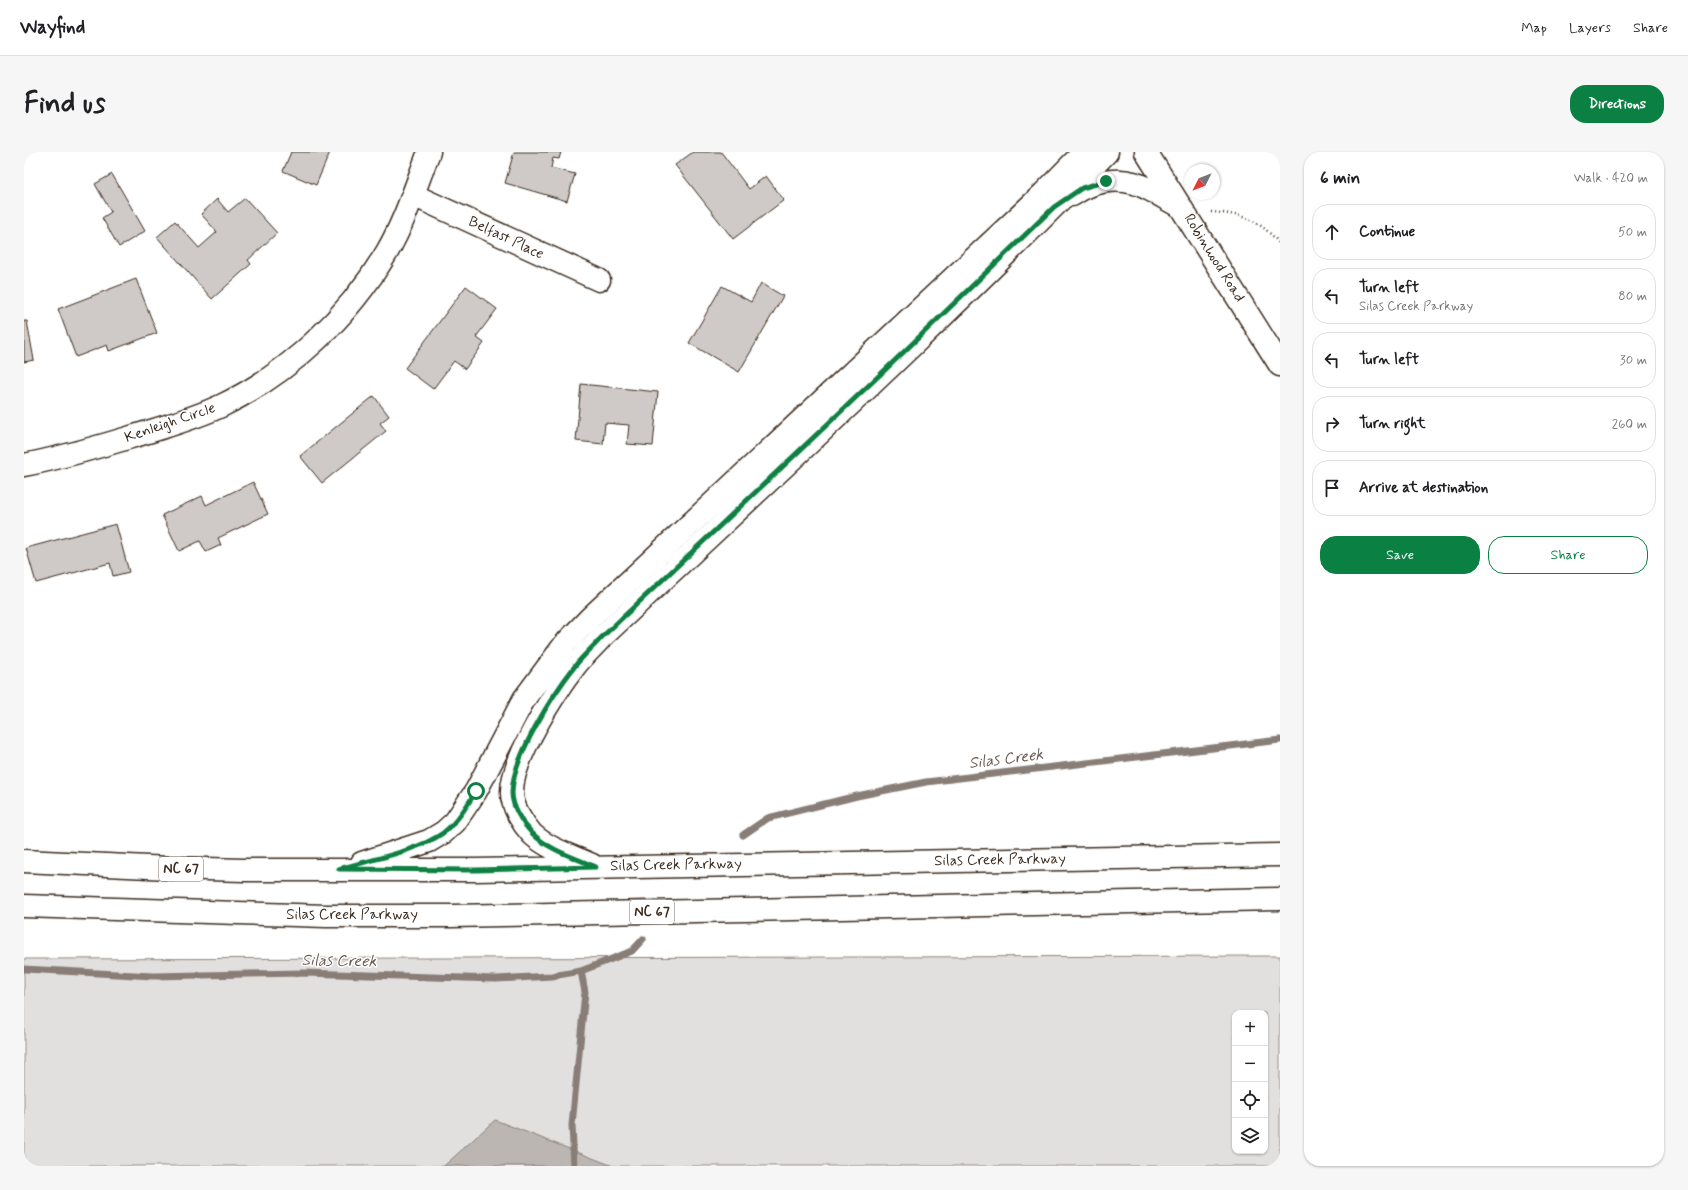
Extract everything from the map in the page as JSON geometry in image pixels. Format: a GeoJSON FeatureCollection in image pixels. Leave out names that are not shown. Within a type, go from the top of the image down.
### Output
{"type":"FeatureCollection","features":[{"type":"Feature","properties":{"kind":"main road","name":"Kenleigh Circle"},"geometry":{"type":"LineString","coordinates":[[24,465],[97,447],[196,417],[224,405],[260,384],[294,360],[332,326],[358,294],[387,251],[413,195],[429,152]]}},
{"type":"Feature","properties":{"kind":"main road"},"geometry":{"type":"LineString","coordinates":[[339,869],[429,841],[444,832],[467,806],[524,699],[565,644],[595,613],[1043,194],[1084,152]]}},
{"type":"Feature","properties":{"kind":"main road"},"geometry":{"type":"LineString","coordinates":[[596,867],[549,845],[532,834],[518,814],[512,794],[515,771],[534,732],[575,666],[602,637],[886,369],[1054,207],[1107,152]]}},
{"type":"Feature","properties":{"kind":"main road","name":"Robinhood Road"},"geometry":{"type":"LineString","coordinates":[[1146,152],[1280,365]]}},
{"type":"Feature","properties":{"kind":"main road"},"geometry":{"type":"LineString","coordinates":[[1054,207],[1082,188],[1106,181],[1134,183],[1182,208]]}},
{"type":"Feature","properties":{"kind":"main road","name":"Belfast Place"},"geometry":{"type":"LineString","coordinates":[[413,195],[599,280]]}},
{"type":"Feature","properties":{"kind":"main road","name":"Silas Creek Parkway"},"geometry":{"type":"LineString","coordinates":[[24,861],[169,868],[476,870],[1280,855]]}},
{"type":"Feature","properties":{"kind":"main road","name":"Silas Creek Parkway"},"geometry":{"type":"LineString","coordinates":[[24,906],[326,916],[452,916],[1280,899]]}},
{"type":"Feature","properties":{"kind":"path"},"geometry":{"type":"LineString","coordinates":[[1182,208],[1224,212],[1248,217],[1261,225],[1280,244]]}},
{"type":"Feature","properties":{"kind":"shaded area"},"geometry":{"type":"Polygon","coordinates":[[[1280,956],[1280,1166],[24,1166],[24,959],[1280,956]]]}},
{"type":"Feature","properties":{"kind":"shaded area"},"geometry":{"type":"Polygon","coordinates":[[[495,1120],[613,1166],[444,1166],[495,1120]]]}},
{"type":"Feature","properties":{"kind":"building"},"geometry":{"type":"Polygon","coordinates":[[[291,152],[330,152],[316,185],[283,171],[291,152]]]}},
{"type":"Feature","properties":{"kind":"building"},"geometry":{"type":"Polygon","coordinates":[[[514,152],[561,152],[559,159],[553,158],[551,168],[575,174],[567,201],[505,183],[514,152]]]}},
{"type":"Feature","properties":{"kind":"building"},"geometry":{"type":"Polygon","coordinates":[[[693,152],[721,152],[749,189],[766,176],[784,200],[733,239],[675,165],[693,152]]]}},
{"type":"Feature","properties":{"kind":"building"},"geometry":{"type":"Polygon","coordinates":[[[112,174],[145,231],[119,247],[102,218],[111,212],[95,184],[112,174]]]}},
{"type":"Feature","properties":{"kind":"building"},"geometry":{"type":"Polygon","coordinates":[[[245,198],[277,233],[248,260],[251,264],[212,299],[157,237],[175,221],[199,248],[217,232],[201,214],[217,199],[228,212],[245,198]]]}},
{"type":"Feature","properties":{"kind":"building"},"geometry":{"type":"Polygon","coordinates":[[[136,279],[157,333],[109,351],[107,345],[76,357],[58,309],[136,279]]]}},
{"type":"Feature","properties":{"kind":"building"},"geometry":{"type":"Polygon","coordinates":[[[761,283],[783,296],[739,372],[689,343],[722,286],[751,302],[761,283]]]}},
{"type":"Feature","properties":{"kind":"building"},"geometry":{"type":"Polygon","coordinates":[[[466,286],[497,309],[476,337],[484,343],[465,369],[454,361],[433,389],[405,368],[466,286]]]}},
{"type":"Feature","properties":{"kind":"building"},"geometry":{"type":"Polygon","coordinates":[[[24,321],[27,321],[34,360],[24,362],[24,321]]]}},
{"type":"Feature","properties":{"kind":"building"},"geometry":{"type":"Polygon","coordinates":[[[581,384],[658,392],[653,446],[627,444],[629,425],[605,423],[603,444],[576,441],[581,384]]]}},
{"type":"Feature","properties":{"kind":"building"},"geometry":{"type":"Polygon","coordinates":[[[374,396],[389,416],[380,423],[386,431],[322,483],[300,456],[374,396]]]}},
{"type":"Feature","properties":{"kind":"building"},"geometry":{"type":"Polygon","coordinates":[[[253,482],[268,514],[218,538],[221,545],[206,552],[200,541],[179,551],[162,515],[202,496],[206,505],[253,482]]]}},
{"type":"Feature","properties":{"kind":"building"},"geometry":{"type":"Polygon","coordinates":[[[116,524],[129,572],[113,576],[110,563],[36,583],[26,548],[116,524]]]}},
{"type":"Feature","properties":{"kind":"waterway","name":"Silas Creek"},"geometry":{"type":"LineString","coordinates":[[743,835],[768,818],[857,796],[926,782],[1280,740]]}},
{"type":"Feature","properties":{"kind":"waterway","name":"Silas Creek"},"geometry":{"type":"LineString","coordinates":[[24,969],[153,976],[304,973],[496,979],[552,976],[581,971],[632,951],[643,939]]}},
{"type":"Feature","properties":{"kind":"waterway"},"geometry":{"type":"LineString","coordinates":[[574,1166],[572,1125],[585,992],[581,971]]}},
{"type":"Feature","properties":{"kind":"route"},"geometry":{"type":"LineString","coordinates":[[476,791],[455,822],[444,832],[429,841],[339,869],[476,870],[596,867],[549,845],[532,834],[518,814],[512,794],[515,771],[534,732],[575,666],[602,637],[886,369],[1054,207],[1082,188],[1106,181]]}}]}
